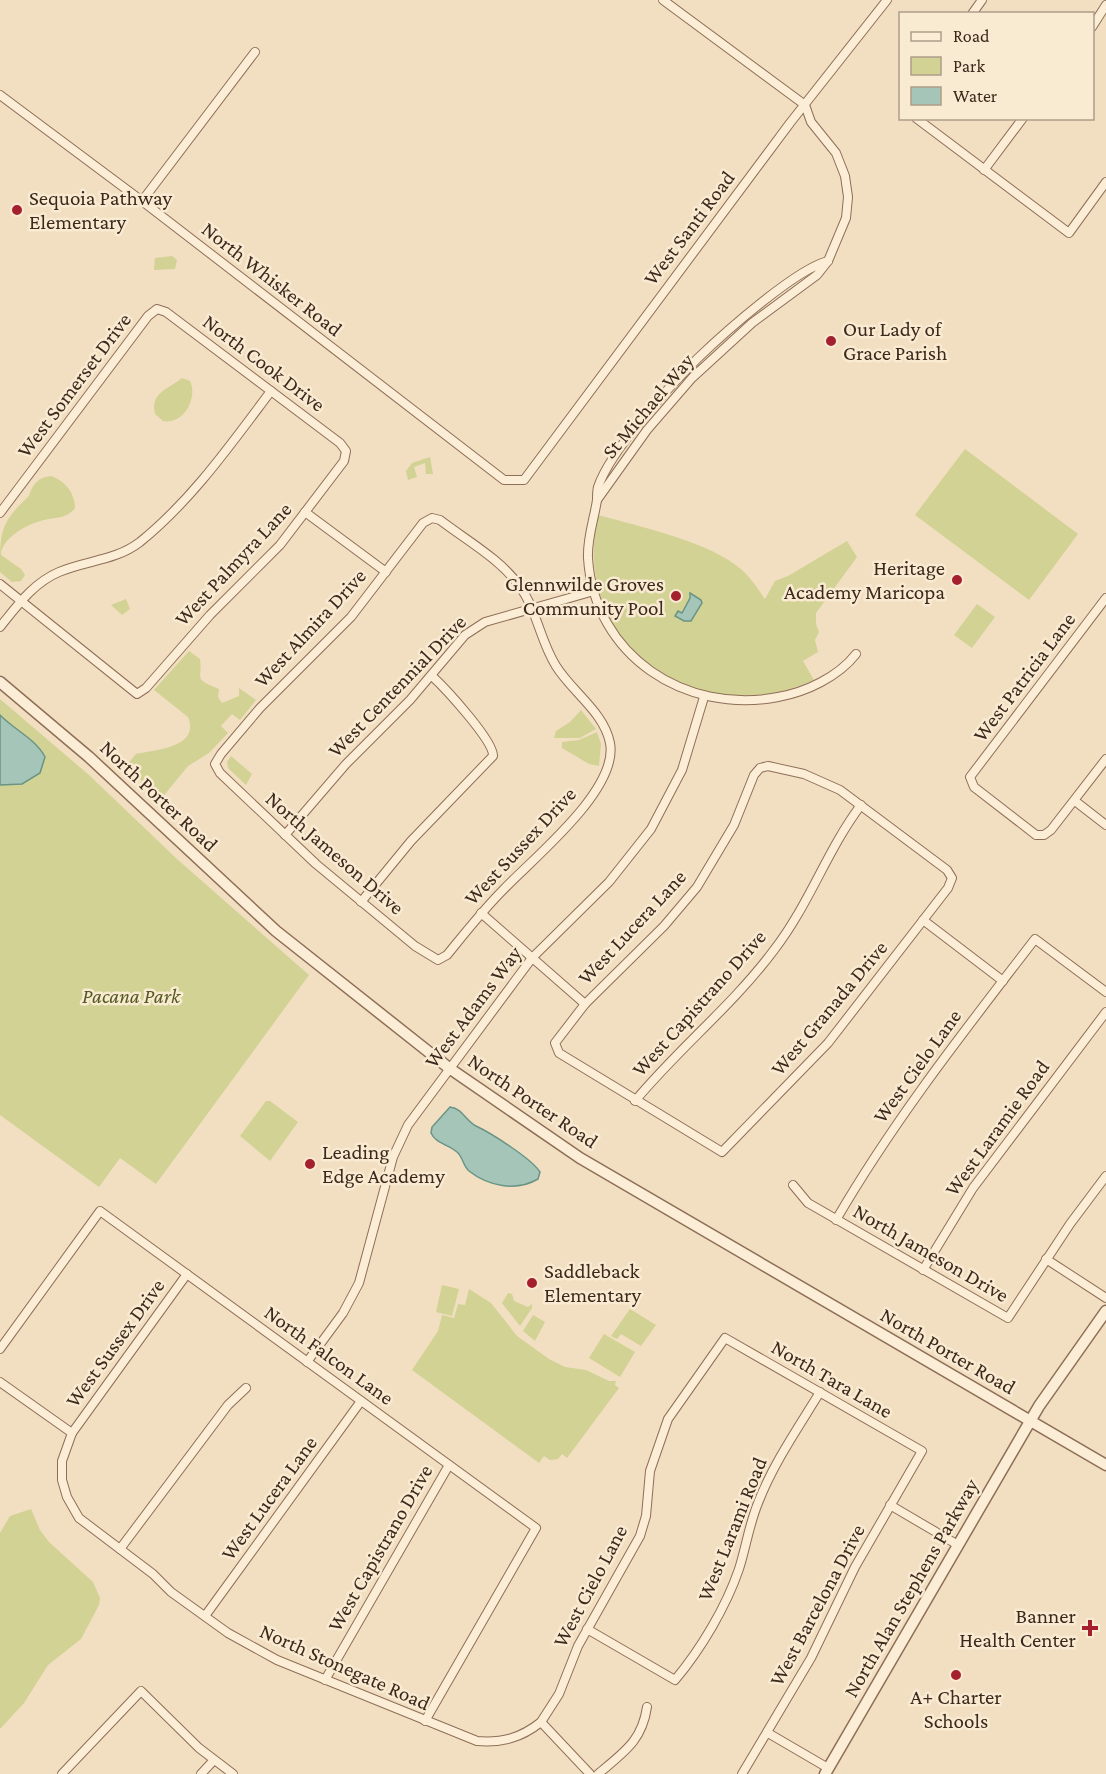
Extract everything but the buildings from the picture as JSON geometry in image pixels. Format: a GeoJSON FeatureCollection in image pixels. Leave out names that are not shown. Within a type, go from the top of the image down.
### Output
{"type":"FeatureCollection","features":[{"type":"Feature","properties":{"kind":"street"},"geometry":{"type":"LineString","coordinates":[[663,0],[805,105]]}},
{"type":"Feature","properties":{"kind":"street","name":"West Santi Road"},"geometry":{"type":"LineString","coordinates":[[524,480],[886,0]]}},
{"type":"Feature","properties":{"kind":"street"},"geometry":{"type":"LineString","coordinates":[[1094,24],[1106,4]]}},
{"type":"Feature","properties":{"kind":"street"},"geometry":{"type":"LineString","coordinates":[[142,201],[255,52]]}},
{"type":"Feature","properties":{"kind":"street","name":"North Whisker Road"},"geometry":{"type":"LineString","coordinates":[[0,95],[142,201],[504,480],[524,480]]}},
{"type":"Feature","properties":{"kind":"street","name":"St Michael Way"},"geometry":{"type":"LineString","coordinates":[[594,591],[588,559],[597,500],[647,430],[692,378],[752,323],[817,275],[828,261],[846,218],[848,197],[845,176],[836,153],[811,122],[805,105]]}},
{"type":"Feature","properties":{"kind":"street"},"geometry":{"type":"LineString","coordinates":[[919,120],[1069,233],[1106,182]]}},
{"type":"Feature","properties":{"kind":"street"},"geometry":{"type":"LineString","coordinates":[[984,170],[1022,120]]}},
{"type":"Feature","properties":{"kind":"street","name":"North Cook Drive"},"geometry":{"type":"LineString","coordinates":[[157,309],[166,312],[340,443],[346,451]]}},
{"type":"Feature","properties":{"kind":"street","name":"West Somerset Drive"},"geometry":{"type":"LineString","coordinates":[[0,513],[148,316],[157,309]]}},
{"type":"Feature","properties":{"kind":"street"},"geometry":{"type":"LineString","coordinates":[[0,627],[21,600],[36,586],[59,572],[111,558],[140,542],[209,473],[271,391]]}},
{"type":"Feature","properties":{"kind":"street","name":"West Palmyra Lane"},"geometry":{"type":"LineString","coordinates":[[21,600],[137,694],[146,688],[195,631],[280,545],[344,461],[346,451]]}},
{"type":"Feature","properties":{"kind":"street"},"geometry":{"type":"LineString","coordinates":[[305,513],[386,572]]}},
{"type":"Feature","properties":{"kind":"street","name":"West Almira Drive"},"geometry":{"type":"LineString","coordinates":[[216,764],[220,754],[260,708],[351,616],[423,523],[432,518],[440,520],[512,577],[524,592],[531,610]]}},
{"type":"Feature","properties":{"kind":"street"},"geometry":{"type":"LineString","coordinates":[[0,584],[21,600]]}},
{"type":"Feature","properties":{"kind":"street"},"geometry":{"type":"LineString","coordinates":[[594,591],[608,625],[630,655],[660,679],[704,697],[751,701],[784,696],[835,674],[856,654]]}},
{"type":"Feature","properties":{"kind":"street","name":"West Centennial Drive"},"geometry":{"type":"LineString","coordinates":[[285,835],[346,764],[432,676],[465,635],[475,628],[594,591]]}},
{"type":"Feature","properties":{"kind":"street","name":"West Patricia Lane"},"geometry":{"type":"LineString","coordinates":[[1075,801],[1044,836],[1036,835],[974,787],[970,777],[1106,598]]}},
{"type":"Feature","properties":{"kind":"street","name":"West Sussex Drive"},"geometry":{"type":"LineString","coordinates":[[438,960],[447,955],[481,913],[584,807],[600,782],[609,762],[610,744],[597,715],[575,692],[553,661],[531,610]]}},
{"type":"Feature","properties":{"kind":"street"},"geometry":{"type":"LineString","coordinates":[[361,902],[417,835],[493,756],[491,747],[463,707],[432,676]]}},
{"type":"Feature","properties":{"kind":"street","name":"North Porter Road"},"geometry":{"type":"LineString","coordinates":[[0,682],[89,757],[276,931],[449,1068],[580,1158],[1106,1465]]}},
{"type":"Feature","properties":{"kind":"street","name":"West Adams Way"},"geometry":{"type":"LineString","coordinates":[[308,1362],[343,1313],[359,1283],[393,1156],[401,1137],[449,1068],[532,958],[609,882],[651,829],[682,770],[704,697]]}},
{"type":"Feature","properties":{"kind":"street"},"geometry":{"type":"LineString","coordinates":[[1106,759],[1075,801],[1106,825]]}},
{"type":"Feature","properties":{"kind":"street","name":"North Jameson Drive"},"geometry":{"type":"LineString","coordinates":[[216,764],[220,773],[285,835],[361,902],[429,957],[438,960]]}},
{"type":"Feature","properties":{"kind":"street","name":"West Lucera Lane"},"geometry":{"type":"LineString","coordinates":[[635,1101],[559,1053],[555,1043],[585,1004],[664,926],[696,887],[734,825],[754,776],[760,768],[768,766],[789,770],[824,781],[861,805]]}},
{"type":"Feature","properties":{"kind":"street","name":"West Granada Drive"},"geometry":{"type":"LineString","coordinates":[[635,1101],[722,1152],[828,1043],[923,921],[948,888],[952,878],[947,870],[861,805]]}},
{"type":"Feature","properties":{"kind":"street","name":"West Capistrano Drive"},"geometry":{"type":"LineString","coordinates":[[635,1101],[681,1049],[743,988],[775,949],[815,888],[838,839],[861,805]]}},
{"type":"Feature","properties":{"kind":"street"},"geometry":{"type":"LineString","coordinates":[[481,913],[585,1004]]}},
{"type":"Feature","properties":{"kind":"street"},"geometry":{"type":"LineString","coordinates":[[923,921],[1002,981]]}},
{"type":"Feature","properties":{"kind":"street","name":"West Cielo Lane"},"geometry":{"type":"LineString","coordinates":[[836,1220],[867,1167],[908,1106],[1035,939],[1106,992]]}},
{"type":"Feature","properties":{"kind":"street","name":"West Laramie Road"},"geometry":{"type":"LineString","coordinates":[[924,1269],[973,1188],[1106,1012]]}},
{"type":"Feature","properties":{"kind":"street"},"geometry":{"type":"LineString","coordinates":[[1106,1176],[1046,1259],[1106,1298]]}},
{"type":"Feature","properties":{"kind":"street","name":"North Jameson Drive"},"geometry":{"type":"LineString","coordinates":[[794,1185],[808,1203],[1008,1318],[1046,1259]]}},
{"type":"Feature","properties":{"kind":"street","name":"North Falcon Lane"},"geometry":{"type":"LineString","coordinates":[[0,1349],[100,1211],[536,1528],[425,1721]]}},
{"type":"Feature","properties":{"kind":"street","name":"West Sussex Drive"},"geometry":{"type":"LineString","coordinates":[[72,1433],[187,1274]]}},
{"type":"Feature","properties":{"kind":"street","name":"North Alan Stephens Parkway"},"geometry":{"type":"LineString","coordinates":[[827,1771],[1030,1420],[1106,1311]]}},
{"type":"Feature","properties":{"kind":"street","name":"West Cielo Lane"},"geometry":{"type":"LineString","coordinates":[[541,1722],[559,1694],[570,1662],[587,1629],[640,1536],[646,1516],[650,1471],[664,1427],[677,1404],[725,1338]]}},
{"type":"Feature","properties":{"kind":"street","name":"North Tara Lane"},"geometry":{"type":"LineString","coordinates":[[725,1338],[922,1451]]}},
{"type":"Feature","properties":{"kind":"street"},"geometry":{"type":"LineString","coordinates":[[0,1382],[72,1433]]}},
{"type":"Feature","properties":{"kind":"street"},"geometry":{"type":"LineString","coordinates":[[120,1549],[228,1405],[246,1389]]}},
{"type":"Feature","properties":{"kind":"street","name":"West Larami Road"},"geometry":{"type":"LineString","coordinates":[[587,1629],[675,1680],[687,1666],[725,1600],[738,1572],[761,1495],[820,1392]]}},
{"type":"Feature","properties":{"kind":"street","name":"West Lucera Lane"},"geometry":{"type":"LineString","coordinates":[[205,1616],[362,1401]]}},
{"type":"Feature","properties":{"kind":"street","name":"North Stonegate Road"},"geometry":{"type":"LineString","coordinates":[[72,1433],[62,1461],[62,1480],[67,1497],[79,1518],[205,1616],[250,1646],[325,1680],[477,1741],[494,1742],[528,1732],[541,1722]]}},
{"type":"Feature","properties":{"kind":"street","name":"West Barcelona Drive"},"geometry":{"type":"LineString","coordinates":[[742,1774],[811,1658],[855,1567],[922,1451]]}},
{"type":"Feature","properties":{"kind":"street","name":"West Capistrano Drive"},"geometry":{"type":"LineString","coordinates":[[325,1680],[449,1465]]}},
{"type":"Feature","properties":{"kind":"street"},"geometry":{"type":"LineString","coordinates":[[890,1505],[958,1545]]}},
{"type":"Feature","properties":{"kind":"street"},"geometry":{"type":"LineString","coordinates":[[62,1774],[141,1691],[214,1760],[233,1774]]}},
{"type":"Feature","properties":{"kind":"street"},"geometry":{"type":"LineString","coordinates":[[598,1774],[636,1739],[644,1728],[647,1707]]}},
{"type":"Feature","properties":{"kind":"street"},"geometry":{"type":"LineString","coordinates":[[541,1722],[590,1774]]}},
{"type":"Feature","properties":{"kind":"street"},"geometry":{"type":"LineString","coordinates":[[768,1733],[827,1771]]}},
{"type":"Feature","properties":{"kind":"street"},"geometry":{"type":"LineString","coordinates":[[201,1774],[214,1760]]}},
{"type":"Feature","properties":{"kind":"green space"},"geometry":{"type":"Polygon","coordinates":[[[172,256],[177,260],[175,269],[154,270],[155,258],[172,256]]]}},
{"type":"Feature","properties":{"kind":"green space"},"geometry":{"type":"Polygon","coordinates":[[[182,378],[190,381],[191,402],[183,415],[171,421],[163,421],[155,414],[155,401],[162,392],[182,378]]]}},
{"type":"Feature","properties":{"kind":"green space"},"geometry":{"type":"Polygon","coordinates":[[[965,449],[1078,534],[1029,600],[915,515],[965,449]]]}},
{"type":"Feature","properties":{"kind":"green space"},"geometry":{"type":"Polygon","coordinates":[[[430,457],[433,474],[426,474],[425,463],[414,467],[417,477],[408,480],[406,471],[412,463],[430,457]]]}},
{"type":"Feature","properties":{"kind":"green space"},"geometry":{"type":"Polygon","coordinates":[[[51,476],[68,488],[75,508],[65,516],[38,522],[11,537],[2,549],[1,555],[21,569],[25,575],[21,581],[12,582],[0,572],[0,547],[4,529],[12,514],[29,496],[34,485],[43,478],[51,476]]]}},
{"type":"Feature","properties":{"kind":"green space"},"geometry":{"type":"Polygon","coordinates":[[[598,515],[673,536],[711,551],[742,570],[765,599],[775,581],[788,576],[847,541],[857,557],[816,613],[819,632],[815,640],[818,652],[803,661],[814,680],[770,693],[728,695],[687,685],[652,666],[623,638],[603,603],[594,561],[598,515]]]}},
{"type":"Feature","properties":{"kind":"green space"},"geometry":{"type":"Polygon","coordinates":[[[126,599],[130,609],[122,615],[111,605],[126,599]]]}},
{"type":"Feature","properties":{"kind":"green space"},"geometry":{"type":"Polygon","coordinates":[[[977,604],[995,617],[972,648],[954,635],[977,604]]]}},
{"type":"Feature","properties":{"kind":"green space"},"geometry":{"type":"Polygon","coordinates":[[[189,651],[200,659],[202,680],[219,689],[218,697],[222,703],[239,696],[239,688],[256,700],[240,720],[232,714],[221,726],[228,733],[209,753],[188,766],[161,799],[126,766],[136,754],[173,746],[188,735],[190,727],[188,717],[154,690],[189,651]]]}},
{"type":"Feature","properties":{"kind":"green space","name":"Pacana Park"},"geometry":{"type":"Polygon","coordinates":[[[0,699],[89,775],[177,859],[309,975],[156,1184],[120,1158],[99,1187],[0,1115],[0,699]]]}},
{"type":"Feature","properties":{"kind":"green space"},"geometry":{"type":"Polygon","coordinates":[[[581,710],[596,729],[580,738],[554,738],[556,731],[570,722],[581,710]]]}},
{"type":"Feature","properties":{"kind":"green space"},"geometry":{"type":"Polygon","coordinates":[[[597,732],[601,744],[599,766],[589,764],[562,748],[562,742],[579,740],[597,732]]]}},
{"type":"Feature","properties":{"kind":"green space"},"geometry":{"type":"Polygon","coordinates":[[[231,756],[252,774],[246,785],[228,768],[227,762],[231,756]]]}},
{"type":"Feature","properties":{"kind":"green space"},"geometry":{"type":"Polygon","coordinates":[[[266,1101],[270,1101],[298,1122],[270,1161],[240,1136],[266,1101]]]}},
{"type":"Feature","properties":{"kind":"green space"},"geometry":{"type":"Polygon","coordinates":[[[442,1285],[459,1289],[452,1316],[436,1312],[442,1285]]]}},
{"type":"Feature","properties":{"kind":"green space"},"geometry":{"type":"Polygon","coordinates":[[[469,1289],[491,1303],[517,1336],[549,1359],[565,1367],[586,1370],[609,1381],[616,1381],[615,1385],[619,1388],[567,1458],[562,1454],[558,1459],[550,1460],[544,1456],[539,1463],[412,1370],[438,1331],[442,1315],[454,1318],[458,1304],[465,1305],[469,1289]]]}},
{"type":"Feature","properties":{"kind":"green space"},"geometry":{"type":"Polygon","coordinates":[[[508,1293],[512,1294],[514,1301],[528,1307],[532,1304],[532,1308],[520,1326],[502,1303],[508,1293]]]}},
{"type":"Feature","properties":{"kind":"green space"},"geometry":{"type":"Polygon","coordinates":[[[630,1309],[656,1325],[641,1346],[621,1334],[617,1339],[611,1336],[630,1309]]]}},
{"type":"Feature","properties":{"kind":"green space"},"geometry":{"type":"Polygon","coordinates":[[[533,1315],[545,1322],[535,1341],[523,1331],[533,1315]]]}},
{"type":"Feature","properties":{"kind":"green space"},"geometry":{"type":"Polygon","coordinates":[[[604,1334],[635,1352],[620,1377],[589,1358],[604,1334]]]}},
{"type":"Feature","properties":{"kind":"green space"},"geometry":{"type":"Polygon","coordinates":[[[31,1509],[40,1530],[49,1542],[93,1582],[100,1598],[99,1605],[81,1639],[48,1665],[24,1703],[0,1729],[0,1533],[10,1516],[31,1509]]]}},
{"type":"Feature","properties":{"kind":"water"},"geometry":{"type":"Polygon","coordinates":[[[690,593],[702,603],[691,621],[684,621],[675,616],[678,611],[682,613],[690,598],[690,593]]]}},
{"type":"Feature","properties":{"kind":"water"},"geometry":{"type":"Polygon","coordinates":[[[0,715],[30,739],[45,757],[40,773],[22,784],[0,785],[0,715]]]}},
{"type":"Feature","properties":{"kind":"water"},"geometry":{"type":"Polygon","coordinates":[[[450,1107],[458,1110],[472,1124],[501,1140],[529,1160],[540,1172],[538,1179],[521,1185],[502,1186],[493,1184],[469,1171],[461,1156],[454,1149],[433,1137],[431,1133],[432,1127],[450,1107]]]}},
{"type":"Feature","properties":{"kind":"place","name":"Sequoia Pathway Elementary"},"geometry":{"type":"Point","coordinates":[17,210]}},
{"type":"Feature","properties":{"kind":"place","name":"Our Lady of Grace Parish"},"geometry":{"type":"Point","coordinates":[831,341]}},
{"type":"Feature","properties":{"kind":"place","name":"Heritage Academy Maricopa"},"geometry":{"type":"Point","coordinates":[957,580]}},
{"type":"Feature","properties":{"kind":"place","name":"Glennwilde Groves Community Pool"},"geometry":{"type":"Point","coordinates":[676,596]}},
{"type":"Feature","properties":{"kind":"place","name":"Leading Edge Academy"},"geometry":{"type":"Point","coordinates":[310,1164]}},
{"type":"Feature","properties":{"kind":"place","name":"Saddleback Elementary"},"geometry":{"type":"Point","coordinates":[532,1283]}},
{"type":"Feature","properties":{"kind":"place","name":"Banner Health Center"},"geometry":{"type":"Point","coordinates":[1090,1628]}},
{"type":"Feature","properties":{"kind":"place","name":"A+ Charter Schools"},"geometry":{"type":"Point","coordinates":[956,1675]}}]}
